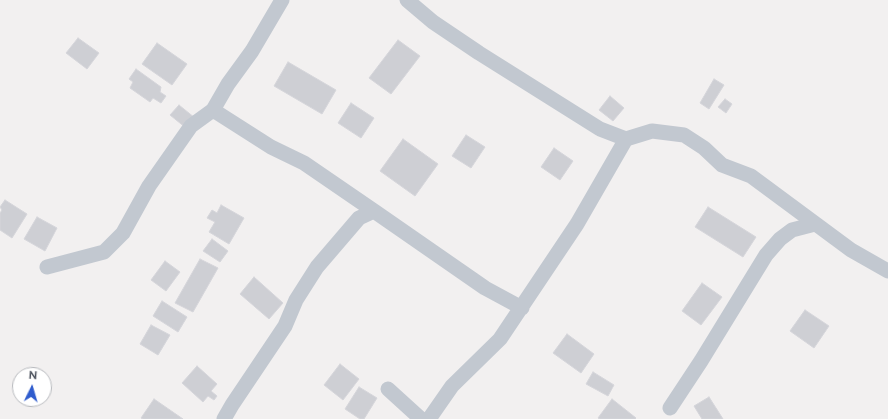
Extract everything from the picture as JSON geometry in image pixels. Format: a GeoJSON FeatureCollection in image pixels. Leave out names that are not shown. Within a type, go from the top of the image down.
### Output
{"type":"FeatureCollection","features":[{"type":"Feature","properties":{"kind":"street"},"geometry":{"type":"LineString","coordinates":[[47,267],[104,252],[123,233],[149,186],[191,126],[213,110],[228,84],[252,51],[282,0]]}},
{"type":"Feature","properties":{"kind":"street"},"geometry":{"type":"LineString","coordinates":[[408,0],[433,22],[479,53],[600,129],[626,139],[652,130],[684,134],[704,148],[722,165],[751,176],[851,250],[888,271]]}},
{"type":"Feature","properties":{"kind":"street"},"geometry":{"type":"LineString","coordinates":[[213,110],[271,147],[304,163],[478,284],[522,308]]}},
{"type":"Feature","properties":{"kind":"street"},"geometry":{"type":"LineString","coordinates":[[430,419],[452,386],[500,339],[513,318],[522,308],[577,224],[626,139]]}},
{"type":"Feature","properties":{"kind":"street"},"geometry":{"type":"LineString","coordinates":[[224,419],[285,326],[296,300],[317,267],[359,218],[374,211]]}},
{"type":"Feature","properties":{"kind":"street"},"geometry":{"type":"LineString","coordinates":[[670,408],[701,361],[766,255],[780,239],[792,230],[815,224]]}},
{"type":"Feature","properties":{"kind":"street"},"geometry":{"type":"LineString","coordinates":[[388,389],[421,419]]}},
{"type":"Feature","properties":{"kind":"building"},"geometry":{"type":"Polygon","coordinates":[[[78,38],[99,53],[87,69],[66,53],[78,38]]]}},
{"type":"Feature","properties":{"kind":"building"},"geometry":{"type":"Polygon","coordinates":[[[398,40],[420,56],[391,94],[369,78],[398,40]]]}},
{"type":"Feature","properties":{"kind":"building"},"geometry":{"type":"Polygon","coordinates":[[[157,43],[187,64],[172,85],[142,64],[157,43]]]}},
{"type":"Feature","properties":{"kind":"building"},"geometry":{"type":"Polygon","coordinates":[[[288,62],[336,90],[322,114],[274,86],[288,62]]]}},
{"type":"Feature","properties":{"kind":"building"},"geometry":{"type":"Polygon","coordinates":[[[136,69],[161,87],[160,92],[166,96],[161,103],[153,98],[150,102],[130,88],[133,82],[129,79],[136,69]]]}},
{"type":"Feature","properties":{"kind":"building"},"geometry":{"type":"Polygon","coordinates":[[[714,79],[724,85],[709,109],[700,103],[714,79]]]}},
{"type":"Feature","properties":{"kind":"building"},"geometry":{"type":"Polygon","coordinates":[[[610,96],[624,108],[613,121],[599,110],[610,96]]]}},
{"type":"Feature","properties":{"kind":"building"},"geometry":{"type":"Polygon","coordinates":[[[725,99],[732,104],[726,113],[718,107],[725,99]]]}},
{"type":"Feature","properties":{"kind":"building"},"geometry":{"type":"Polygon","coordinates":[[[351,103],[374,118],[361,138],[338,123],[351,103]]]}},
{"type":"Feature","properties":{"kind":"building"},"geometry":{"type":"Polygon","coordinates":[[[179,105],[195,118],[186,128],[170,115],[179,105]]]}},
{"type":"Feature","properties":{"kind":"building"},"geometry":{"type":"Polygon","coordinates":[[[466,135],[485,147],[471,168],[452,156],[466,135]]]}},
{"type":"Feature","properties":{"kind":"building"},"geometry":{"type":"Polygon","coordinates":[[[403,139],[438,164],[415,196],[380,171],[403,139]]]}},
{"type":"Feature","properties":{"kind":"building"},"geometry":{"type":"Polygon","coordinates":[[[554,148],[573,161],[560,180],[541,167],[554,148]]]}},
{"type":"Feature","properties":{"kind":"building"},"geometry":{"type":"Polygon","coordinates":[[[5,200],[27,214],[12,238],[0,230],[0,213],[2,210],[0,207],[5,200]]]}},
{"type":"Feature","properties":{"kind":"building"},"geometry":{"type":"Polygon","coordinates":[[[221,205],[244,218],[229,244],[209,232],[215,222],[207,218],[212,210],[217,213],[221,205]]]}},
{"type":"Feature","properties":{"kind":"building"},"geometry":{"type":"Polygon","coordinates":[[[708,207],[756,237],[743,257],[695,227],[708,207]]]}},
{"type":"Feature","properties":{"kind":"building"},"geometry":{"type":"Polygon","coordinates":[[[37,217],[57,228],[45,251],[24,239],[37,217]]]}},
{"type":"Feature","properties":{"kind":"building"},"geometry":{"type":"Polygon","coordinates":[[[212,239],[228,251],[220,262],[203,251],[212,239]]]}},
{"type":"Feature","properties":{"kind":"building"},"geometry":{"type":"Polygon","coordinates":[[[200,259],[218,268],[193,312],[175,303],[200,259]]]}},
{"type":"Feature","properties":{"kind":"building"},"geometry":{"type":"Polygon","coordinates":[[[165,261],[180,272],[166,291],[151,280],[165,261]]]}},
{"type":"Feature","properties":{"kind":"building"},"geometry":{"type":"Polygon","coordinates":[[[254,277],[283,303],[269,319],[240,294],[254,277]]]}},
{"type":"Feature","properties":{"kind":"building"},"geometry":{"type":"Polygon","coordinates":[[[702,283],[722,297],[701,325],[682,311],[702,283]]]}},
{"type":"Feature","properties":{"kind":"building"},"geometry":{"type":"Polygon","coordinates":[[[162,301],[187,317],[178,332],[153,316],[162,301]]]}},
{"type":"Feature","properties":{"kind":"building"},"geometry":{"type":"Polygon","coordinates":[[[805,310],[829,326],[814,348],[790,331],[805,310]]]}},
{"type":"Feature","properties":{"kind":"building"},"geometry":{"type":"Polygon","coordinates":[[[151,325],[170,335],[158,355],[140,344],[151,325]]]}},
{"type":"Feature","properties":{"kind":"building"},"geometry":{"type":"Polygon","coordinates":[[[567,334],[594,354],[581,373],[553,353],[567,334]]]}},
{"type":"Feature","properties":{"kind":"building"},"geometry":{"type":"Polygon","coordinates":[[[340,364],[359,379],[343,400],[324,385],[340,364]]]}},
{"type":"Feature","properties":{"kind":"building"},"geometry":{"type":"Polygon","coordinates":[[[197,366],[217,384],[211,391],[217,396],[214,400],[208,396],[203,402],[182,383],[197,366]]]}},
{"type":"Feature","properties":{"kind":"building"},"geometry":{"type":"Polygon","coordinates":[[[593,372],[614,385],[608,396],[586,384],[593,372]]]}},
{"type":"Feature","properties":{"kind":"building"},"geometry":{"type":"Polygon","coordinates":[[[359,387],[377,398],[364,419],[360,419],[345,409],[359,387]]]}},
{"type":"Feature","properties":{"kind":"building"},"geometry":{"type":"Polygon","coordinates":[[[709,397],[723,419],[702,419],[694,406],[709,397]]]}},
{"type":"Feature","properties":{"kind":"building"},"geometry":{"type":"Polygon","coordinates":[[[154,399],[183,419],[141,418],[154,399]]]}},
{"type":"Feature","properties":{"kind":"building"},"geometry":{"type":"Polygon","coordinates":[[[612,399],[636,418],[598,418],[612,399]]]}}]}
